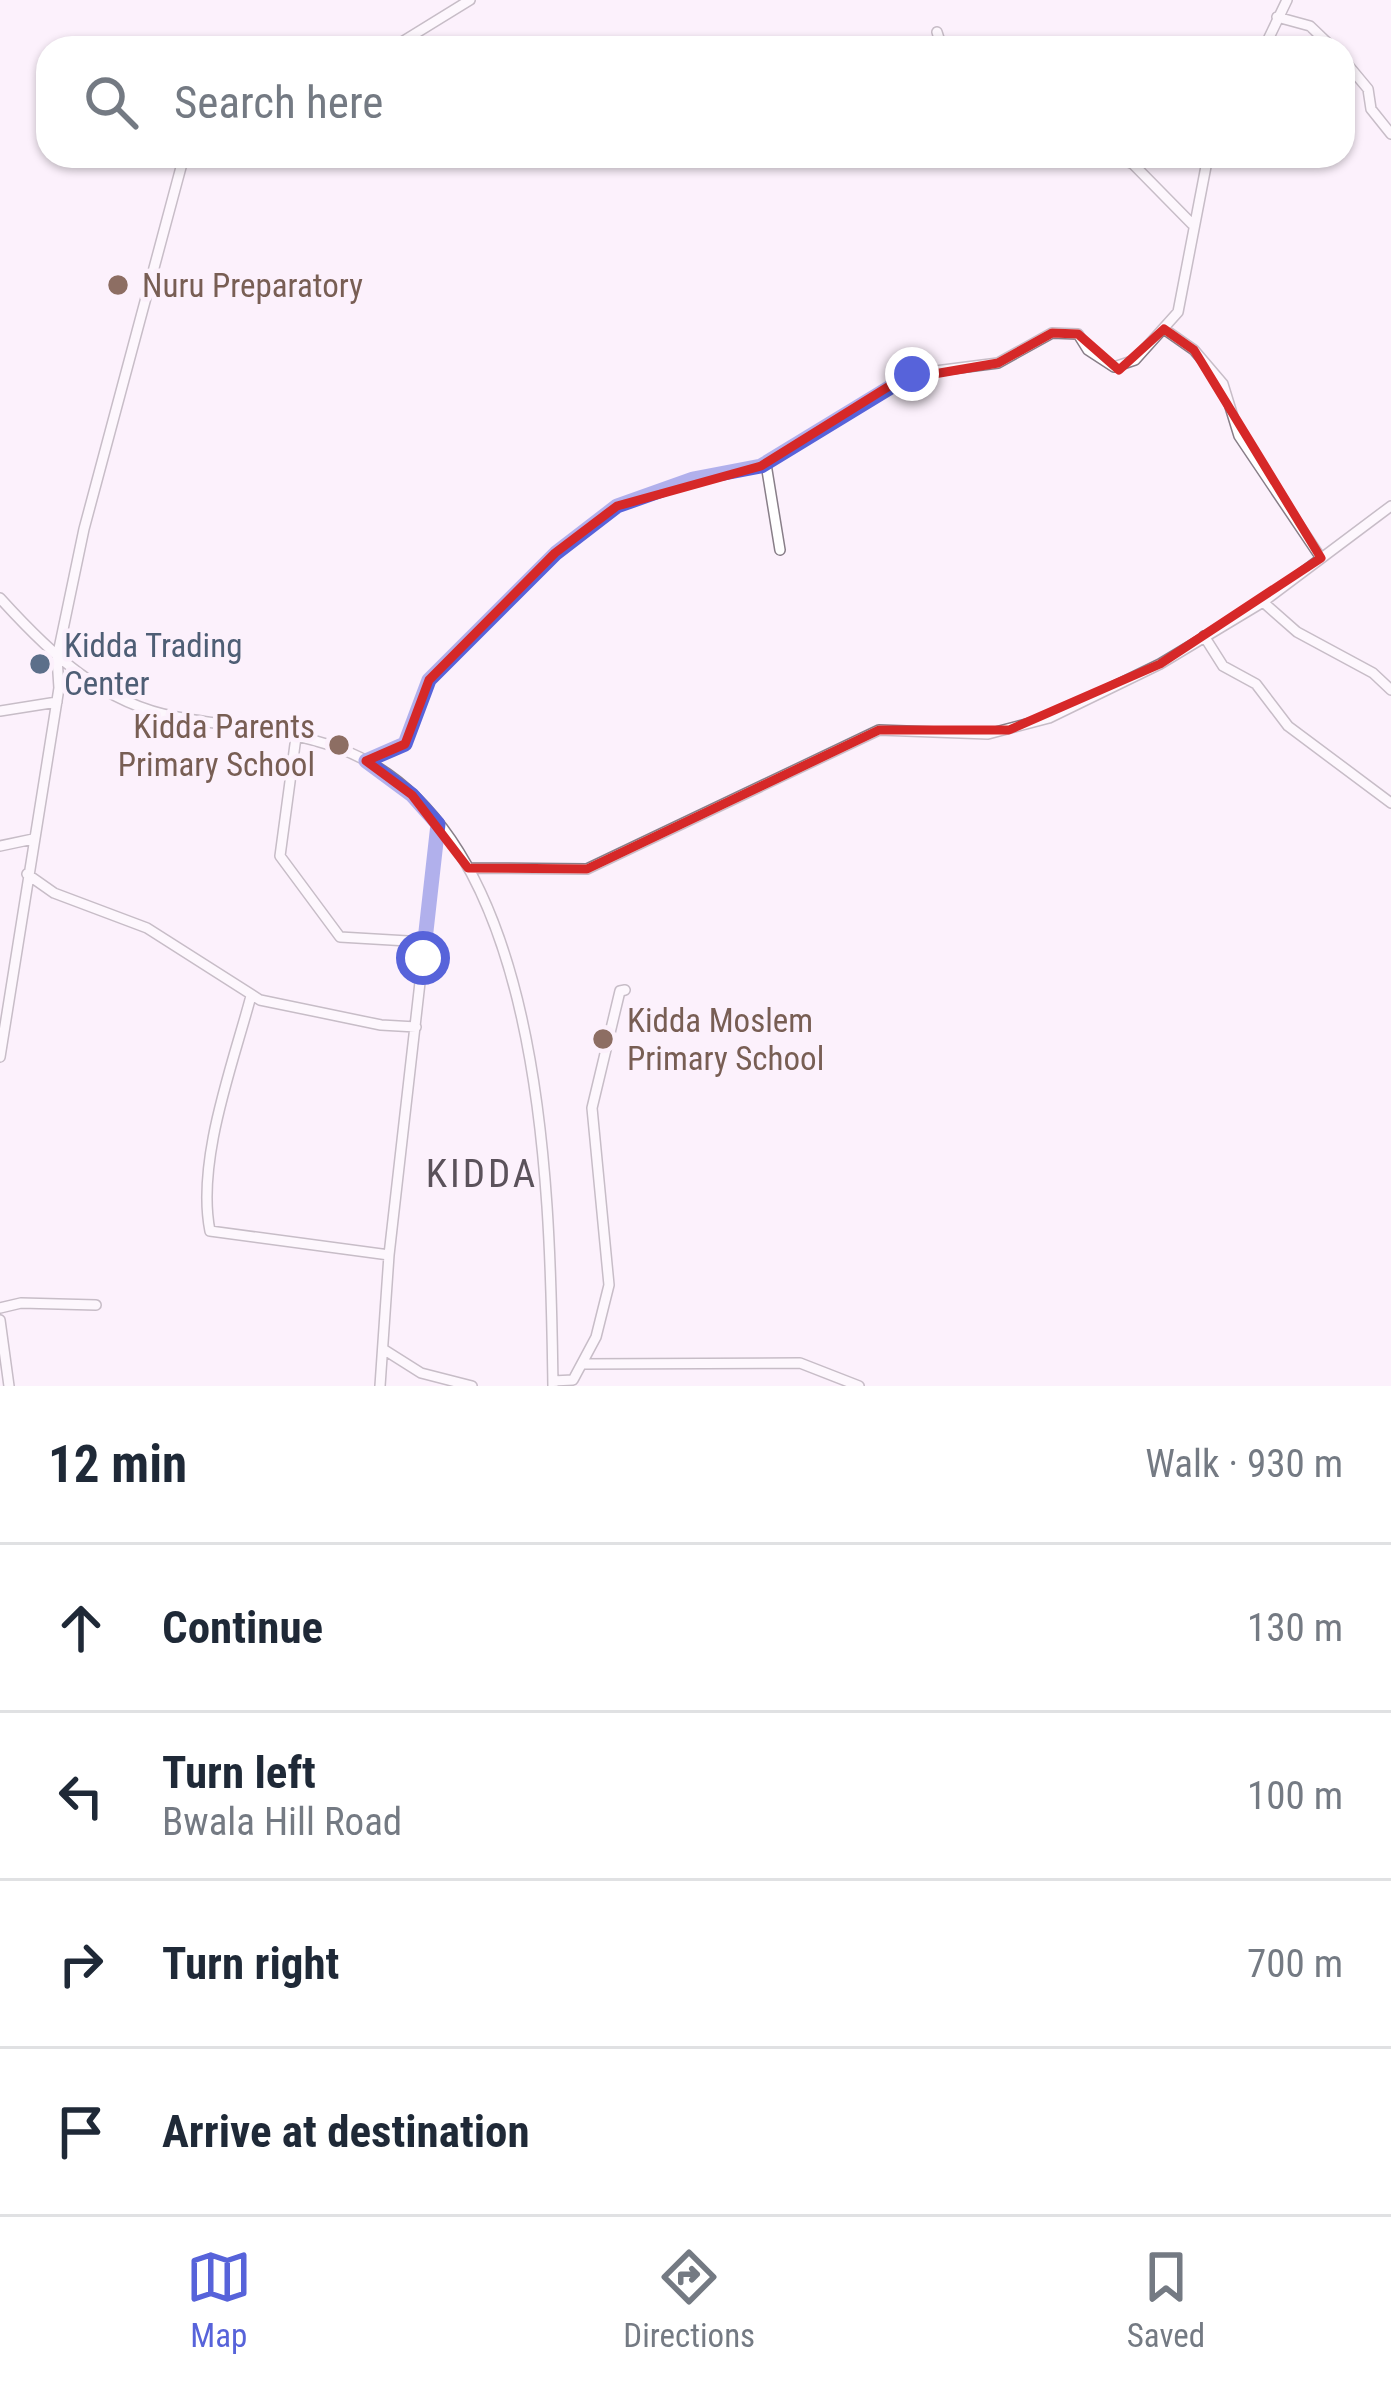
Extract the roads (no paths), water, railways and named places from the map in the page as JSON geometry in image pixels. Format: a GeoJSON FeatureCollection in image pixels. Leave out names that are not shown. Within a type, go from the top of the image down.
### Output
{"type":"FeatureCollection","features":[{"type":"Feature","properties":{"kind":"street"},"geometry":{"type":"LineString","coordinates":[[408,36],[451,5],[470,0]]}},
{"type":"Feature","properties":{"kind":"street"},"geometry":{"type":"LineString","coordinates":[[1269,36],[1287,0]]}},
{"type":"Feature","properties":{"kind":"street"},"geometry":{"type":"LineString","coordinates":[[1277,17],[1310,26],[1320,36]]}},
{"type":"Feature","properties":{"kind":"street"},"geometry":{"type":"LineString","coordinates":[[937,32],[938,36]]}},
{"type":"Feature","properties":{"kind":"street"},"geometry":{"type":"LineString","coordinates":[[1355,73],[1368,89],[1371,109],[1391,134]]}},
{"type":"Feature","properties":{"kind":"street"},"geometry":{"type":"LineString","coordinates":[[0,1057],[57,702],[57,658],[88,510],[181,168]]}},
{"type":"Feature","properties":{"kind":"street"},"geometry":{"type":"LineString","coordinates":[[1137,168],[1192,224]]}},
{"type":"Feature","properties":{"kind":"street"},"geometry":{"type":"LineString","coordinates":[[366,761],[405,744],[429,680],[556,553],[607,514],[650,493],[766,464],[912,374],[998,363],[1064,330],[1078,334],[1101,360],[1123,367],[1178,311],[1205,168]]}},
{"type":"Feature","properties":{"kind":"street"},"geometry":{"type":"LineString","coordinates":[[1164,329],[1195,350],[1223,384],[1239,436],[1321,558]]}},
{"type":"Feature","properties":{"kind":"street"},"geometry":{"type":"LineString","coordinates":[[766,464],[780,550]]}},
{"type":"Feature","properties":{"kind":"street"},"geometry":{"type":"LineString","coordinates":[[469,868],[587,869],[878,730],[988,734],[1036,723],[1160,664],[1263,602],[1391,506]]}},
{"type":"Feature","properties":{"kind":"street"},"geometry":{"type":"LineString","coordinates":[[0,598],[83,680],[146,708],[296,737],[366,761],[412,795],[469,868],[508,957],[523,1012],[551,1272],[553,1384],[573,1380],[583,1364],[609,1285],[592,1108],[602,1050],[620,991],[625,990]]}},
{"type":"Feature","properties":{"kind":"street"},"geometry":{"type":"LineString","coordinates":[[1263,602],[1297,632],[1379,676],[1391,690]]}},
{"type":"Feature","properties":{"kind":"street"},"geometry":{"type":"LineString","coordinates":[[1204,636],[1223,666],[1256,683],[1288,726],[1391,803]]}},
{"type":"Feature","properties":{"kind":"street"},"geometry":{"type":"LineString","coordinates":[[0,711],[57,702]]}},
{"type":"Feature","properties":{"kind":"street"},"geometry":{"type":"LineString","coordinates":[[296,737],[291,797],[280,843],[290,874],[340,937],[424,942]]}},
{"type":"Feature","properties":{"kind":"street"},"geometry":{"type":"LineString","coordinates":[[380,1386],[389,1255],[438,824]]}},
{"type":"Feature","properties":{"kind":"street"},"geometry":{"type":"LineString","coordinates":[[0,847],[33,839]]}},
{"type":"Feature","properties":{"kind":"street"},"geometry":{"type":"LineString","coordinates":[[27,874],[54,893],[147,928],[251,996],[365,1022],[416,1027]]}},
{"type":"Feature","properties":{"kind":"street"},"geometry":{"type":"LineString","coordinates":[[0,926],[18,926]]}},
{"type":"Feature","properties":{"kind":"street"},"geometry":{"type":"LineString","coordinates":[[251,996],[219,1110],[207,1206],[210,1231],[389,1255]]}},
{"type":"Feature","properties":{"kind":"street"},"geometry":{"type":"LineString","coordinates":[[0,1308],[21,1303],[95,1305]]}},
{"type":"Feature","properties":{"kind":"street"},"geometry":{"type":"LineString","coordinates":[[0,1320],[9,1386]]}},
{"type":"Feature","properties":{"kind":"street"},"geometry":{"type":"LineString","coordinates":[[383,1349],[421,1373],[472,1386]]}},
{"type":"Feature","properties":{"kind":"street"},"geometry":{"type":"LineString","coordinates":[[583,1364],[800,1364],[859,1386]]}},
{"type":"Feature","properties":{"kind":"place","name":"Nuru Preparatory"},"geometry":{"type":"Point","coordinates":[118,285]}},
{"type":"Feature","properties":{"kind":"place","name":"Kidda Trading Center"},"geometry":{"type":"Point","coordinates":[40,664]}},
{"type":"Feature","properties":{"kind":"place","name":"Kidda Parents Primary School"},"geometry":{"type":"Point","coordinates":[339,745]}},
{"type":"Feature","properties":{"kind":"place","name":"Kidda Moslem Primary School"},"geometry":{"type":"Point","coordinates":[603,1039]}},
{"type":"Feature","properties":{"kind":"district","name":"KIDDA"},"geometry":{"type":"Point","coordinates":[482,1173]}}]}
